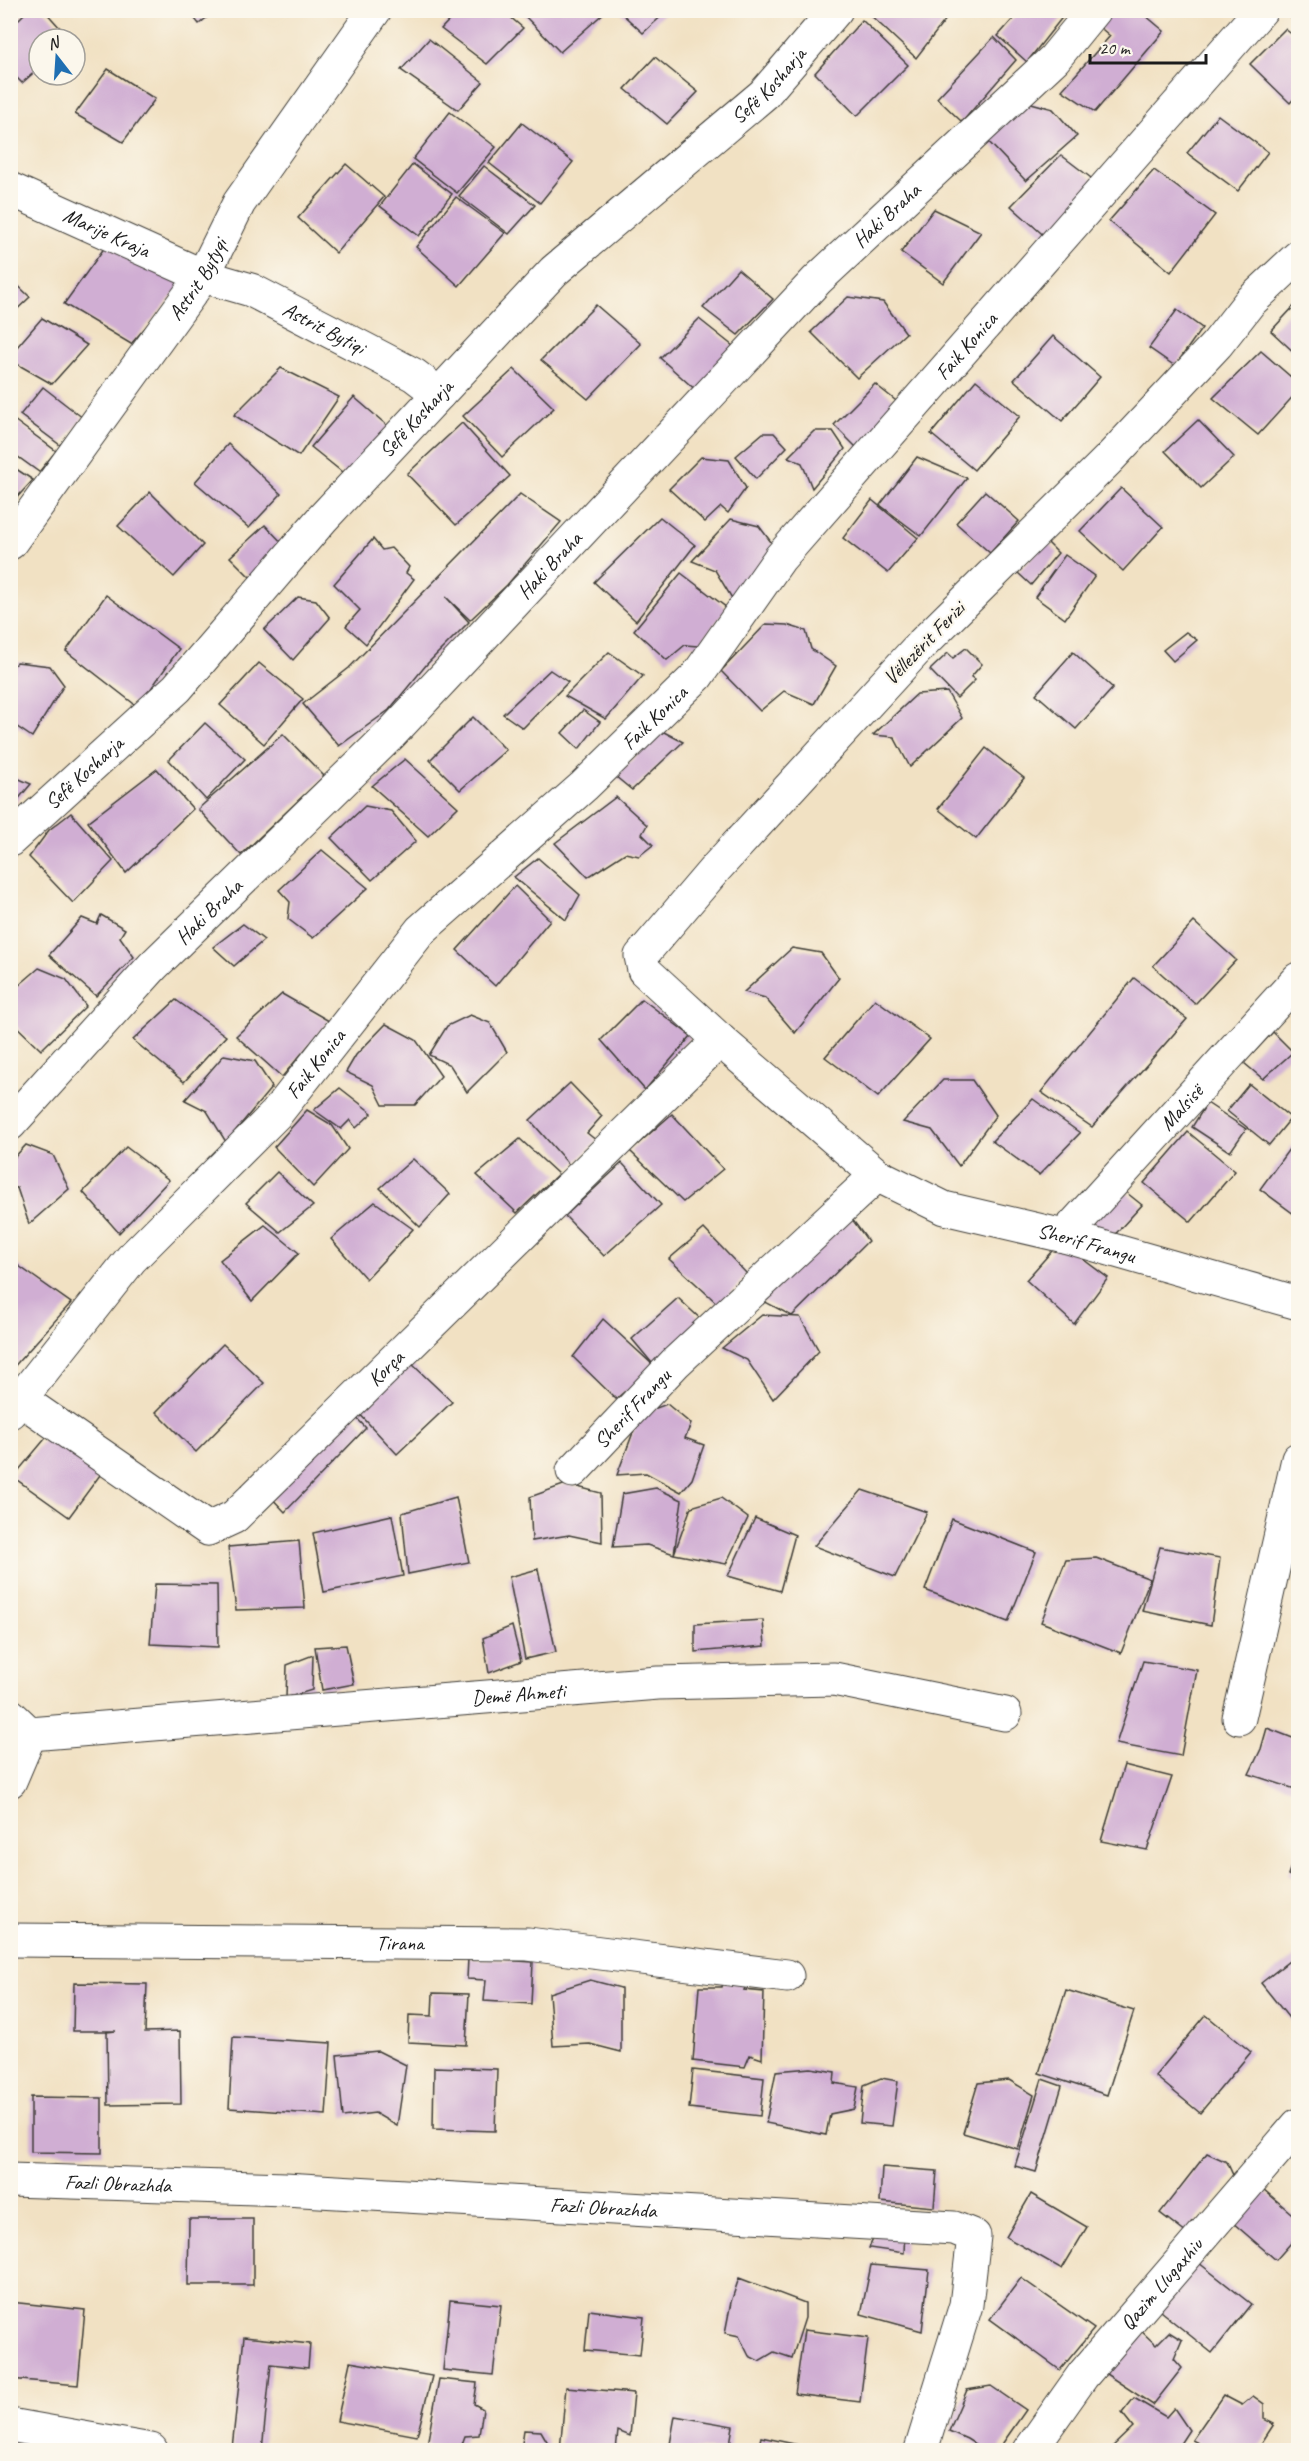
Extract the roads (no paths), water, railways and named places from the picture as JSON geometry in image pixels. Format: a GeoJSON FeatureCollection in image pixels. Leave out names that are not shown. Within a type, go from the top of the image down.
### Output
{"type":"FeatureCollection","features":[{"type":"Feature","properties":{"kind":"street","name":"Astrit Bytyqi"},"geometry":{"type":"LineString","coordinates":[[10,543],[203,276],[239,203],[375,10]]}},
{"type":"Feature","properties":{"kind":"street","name":"Sefë Kosharja"},"geometry":{"type":"LineString","coordinates":[[10,840],[177,688],[322,519],[554,271],[764,94],[836,10]]}},
{"type":"Feature","properties":{"kind":"street","name":"Haki Braha"},"geometry":{"type":"LineString","coordinates":[[10,1124],[153,966],[390,735],[817,280],[1054,59],[1094,10]]}},
{"type":"Feature","properties":{"kind":"street","name":"Faik Konica"},"geometry":{"type":"LineString","coordinates":[[14,1401],[131,1259],[276,1114],[421,930],[584,786],[697,676],[780,558],[1261,10]]}},
{"type":"Feature","properties":{"kind":"street","name":"Marije Kraja"},"geometry":{"type":"LineString","coordinates":[[10,189],[203,276]]}},
{"type":"Feature","properties":{"kind":"street","name":"Vëllezërit Ferizi"},"geometry":{"type":"LineString","coordinates":[[720,1040],[644,970],[642,956],[716,868],[919,647],[1109,459],[1217,344],[1249,303],[1299,256]]}},
{"type":"Feature","properties":{"kind":"street","name":"Astrit Bytiqi"},"geometry":{"type":"LineString","coordinates":[[203,276],[251,290],[414,375],[439,394]]}},
{"type":"Feature","properties":{"kind":"street","name":"Malsisë"},"geometry":{"type":"LineString","coordinates":[[1064,1236],[1299,979]]}},
{"type":"Feature","properties":{"kind":"street","name":"Korça"},"geometry":{"type":"LineString","coordinates":[[14,1401],[208,1529],[234,1517],[720,1040]]}},
{"type":"Feature","properties":{"kind":"street","name":"Sherif Frangu"},"geometry":{"type":"LineString","coordinates":[[720,1040],[877,1175],[944,1208],[1064,1236],[1299,1303]]}},
{"type":"Feature","properties":{"kind":"street","name":"Sherif Frangu"},"geometry":{"type":"LineString","coordinates":[[573,1471],[675,1363],[877,1175]]}},
{"type":"Feature","properties":{"kind":"street"},"geometry":{"type":"LineString","coordinates":[[1239,1718],[1299,1459]]}},
{"type":"Feature","properties":{"kind":"street","name":"Demë Ahmeti"},"geometry":{"type":"LineString","coordinates":[[20,1725],[658,1683],[810,1679],[834,1679],[1005,1714]]}},
{"type":"Feature","properties":{"kind":"street"},"geometry":{"type":"LineString","coordinates":[[10,1781],[20,1725]]}},
{"type":"Feature","properties":{"kind":"street","name":"Tirana"},"geometry":{"type":"LineString","coordinates":[[10,1940],[528,1944],[787,1976]]}},
{"type":"Feature","properties":{"kind":"street","name":"Qazim Llugaxhiu"},"geometry":{"type":"LineString","coordinates":[[1030,2451],[1083,2375],[1299,2125]]}},
{"type":"Feature","properties":{"kind":"street","name":"Fazli Obrazhda"},"geometry":{"type":"LineString","coordinates":[[10,2180],[285,2188],[954,2228],[974,2236],[966,2305],[921,2451]]}},
{"type":"Feature","properties":{"kind":"street"},"geometry":{"type":"LineString","coordinates":[[10,2425],[151,2451]]}}]}
